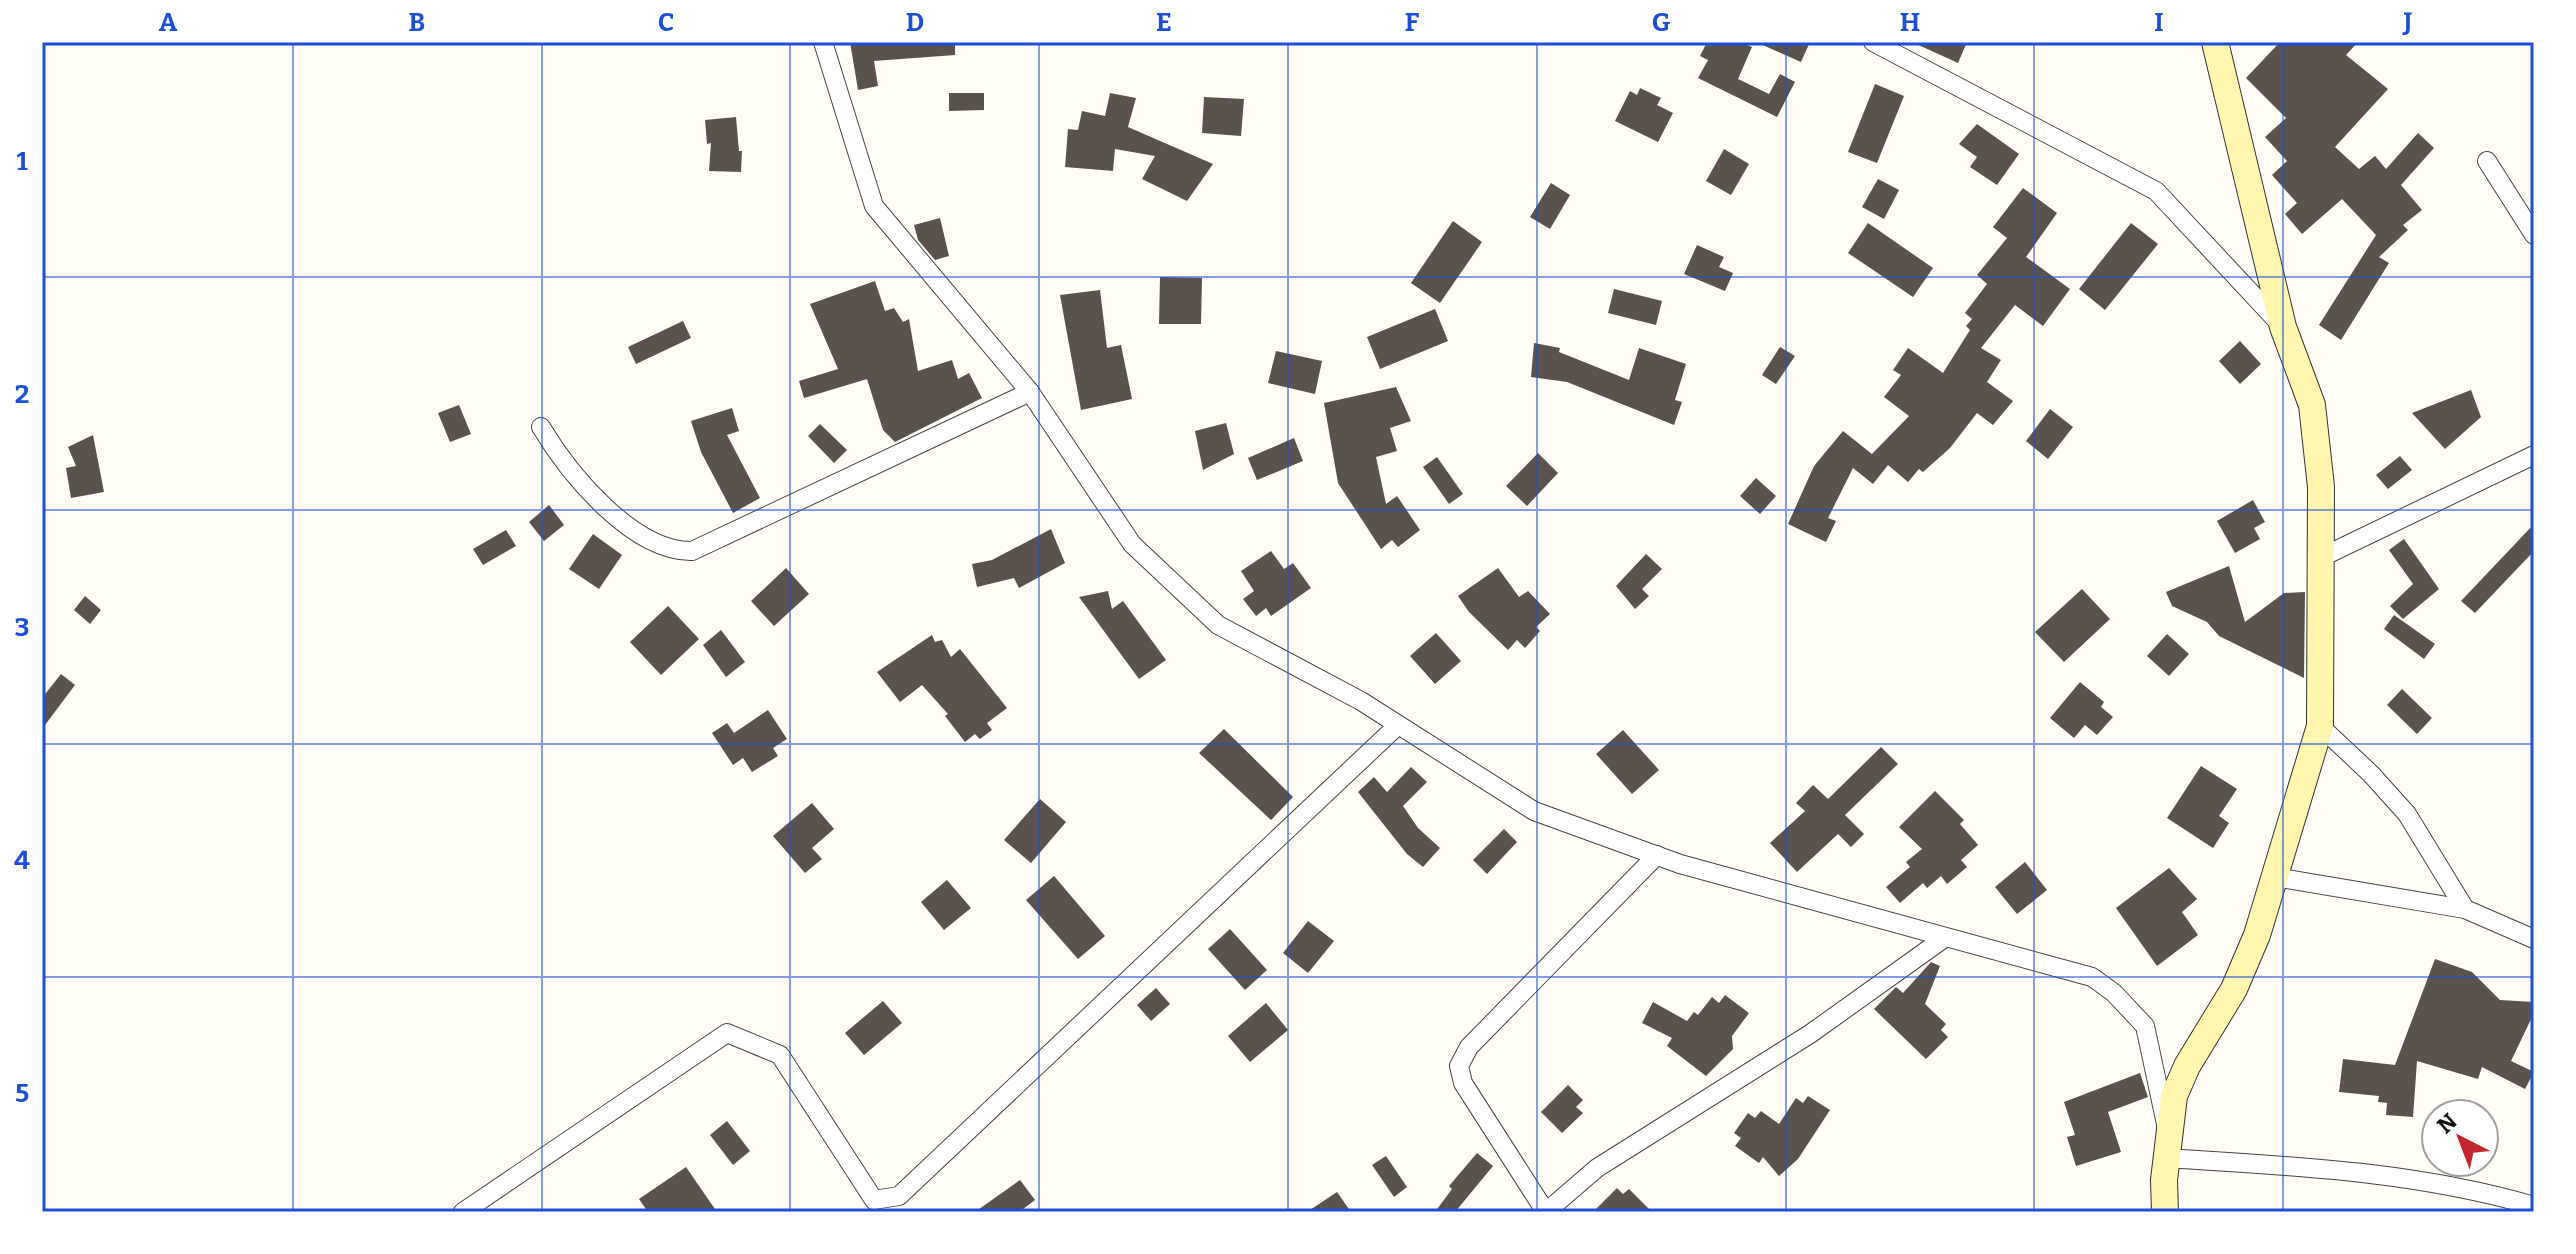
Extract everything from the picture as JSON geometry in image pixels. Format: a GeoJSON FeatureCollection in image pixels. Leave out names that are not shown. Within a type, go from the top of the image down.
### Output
{"type":"FeatureCollection","features":[{"type":"Feature","properties":{"kind":"street"},"geometry":{"type":"LineString","coordinates":[[823,42],[874,206],[1030,392],[1132,544],[1218,625],[1361,701],[1534,811],[1657,855],[1943,939],[2092,977],[2114,993],[2145,1026],[2168,1148]]}},
{"type":"Feature","properties":{"kind":"street"},"geometry":{"type":"LineString","coordinates":[[1873,42],[2156,191],[2283,327]]}},
{"type":"Feature","properties":{"kind":"street"},"geometry":{"type":"LineString","coordinates":[[2165,1212],[2168,1148],[2178,1082],[2234,989],[2275,877],[2320,726],[2321,487],[2312,405],[2283,327],[2215,42]]}},
{"type":"Feature","properties":{"kind":"street"},"geometry":{"type":"LineString","coordinates":[[2487,161],[2534,235]]}},
{"type":"Feature","properties":{"kind":"street"},"geometry":{"type":"LineString","coordinates":[[541,427],[588,493],[657,544],[672,551],[692,551],[1030,392]]}},
{"type":"Feature","properties":{"kind":"street"},"geometry":{"type":"LineString","coordinates":[[2320,558],[2534,455]]}},
{"type":"Feature","properties":{"kind":"street"},"geometry":{"type":"LineString","coordinates":[[463,1212],[727,1033],[780,1055],[874,1200],[899,1196],[1397,726]]}},
{"type":"Feature","properties":{"kind":"street"},"geometry":{"type":"LineString","coordinates":[[2320,726],[2371,774],[2407,814],[2465,909]]}},
{"type":"Feature","properties":{"kind":"street"},"geometry":{"type":"LineString","coordinates":[[1657,855],[1469,1047],[1459,1066],[1463,1083],[1545,1211],[1597,1168],[1810,1034],[1943,939]]}},
{"type":"Feature","properties":{"kind":"street"},"geometry":{"type":"LineString","coordinates":[[2275,877],[2465,909],[2534,939]]}},
{"type":"Feature","properties":{"kind":"street"},"geometry":{"type":"LineString","coordinates":[[2168,1148],[2373,1173],[2465,1188],[2534,1206]]}},
{"type":"Feature","properties":{"kind":"building"},"geometry":{"type":"Polygon","coordinates":[[[850,42],[955,42],[955,55],[874,61],[878,86],[858,90],[850,42]]]}},
{"type":"Feature","properties":{"kind":"building"},"geometry":{"type":"Polygon","coordinates":[[[1707,42],[1740,42],[1752,47],[1738,79],[1769,94],[1780,74],[1795,82],[1777,117],[1698,78],[1708,60],[1700,56],[1707,42]]]}},
{"type":"Feature","properties":{"kind":"building"},"geometry":{"type":"Polygon","coordinates":[[[1756,42],[1810,42],[1801,62],[1756,42]]]}},
{"type":"Feature","properties":{"kind":"building"},"geometry":{"type":"Polygon","coordinates":[[[1912,42],[1967,42],[1958,63],[1912,42]]]}},
{"type":"Feature","properties":{"kind":"building"},"geometry":{"type":"Polygon","coordinates":[[[2280,42],[2358,42],[2346,55],[2388,89],[2335,147],[2359,169],[2375,156],[2386,169],[2418,133],[2434,148],[2401,185],[2422,210],[2403,225],[2408,230],[2379,257],[2389,263],[2341,340],[2319,325],[2376,235],[2342,199],[2302,234],[2285,214],[2297,203],[2272,175],[2287,161],[2265,137],[2286,118],[2246,78],[2280,42]]]}},
{"type":"Feature","properties":{"kind":"building"},"geometry":{"type":"Polygon","coordinates":[[[1875,84],[1904,96],[1877,163],[1848,152],[1875,84]]]}},
{"type":"Feature","properties":{"kind":"building"},"geometry":{"type":"Polygon","coordinates":[[[1640,88],[1661,98],[1657,105],[1673,113],[1658,142],[1615,121],[1630,91],[1637,95],[1640,88]]]}},
{"type":"Feature","properties":{"kind":"building"},"geometry":{"type":"Polygon","coordinates":[[[949,93],[984,93],[984,110],[949,111],[949,93]]]}},
{"type":"Feature","properties":{"kind":"building"},"geometry":{"type":"Polygon","coordinates":[[[1110,93],[1136,98],[1128,127],[1213,164],[1187,201],[1142,179],[1155,156],[1115,149],[1113,171],[1065,167],[1068,129],[1078,130],[1082,111],[1105,116],[1110,93]]]}},
{"type":"Feature","properties":{"kind":"building"},"geometry":{"type":"Polygon","coordinates":[[[1204,97],[1244,99],[1241,136],[1202,133],[1204,97]]]}},
{"type":"Feature","properties":{"kind":"building"},"geometry":{"type":"Polygon","coordinates":[[[736,117],[739,151],[742,151],[741,172],[709,171],[711,143],[707,144],[705,120],[736,117]]]}},
{"type":"Feature","properties":{"kind":"building"},"geometry":{"type":"Polygon","coordinates":[[[1977,124],[2019,154],[1997,185],[1970,167],[1977,157],[1959,144],[1977,124]]]}},
{"type":"Feature","properties":{"kind":"building"},"geometry":{"type":"Polygon","coordinates":[[[1724,149],[1749,164],[1731,195],[1706,181],[1724,149]]]}},
{"type":"Feature","properties":{"kind":"building"},"geometry":{"type":"Polygon","coordinates":[[[1878,179],[1899,190],[1884,219],[1862,207],[1878,179]]]}},
{"type":"Feature","properties":{"kind":"building"},"geometry":{"type":"Polygon","coordinates":[[[1551,183],[1570,195],[1550,229],[1530,217],[1551,183]]]}},
{"type":"Feature","properties":{"kind":"building"},"geometry":{"type":"Polygon","coordinates":[[[2023,188],[2057,213],[2026,257],[2070,289],[2043,326],[2015,305],[1981,348],[2001,360],[1987,382],[2013,401],[1993,425],[1977,413],[1950,448],[1923,472],[1919,469],[1908,482],[1888,465],[1873,484],[1853,468],[1828,518],[1836,521],[1826,542],[1788,524],[1814,466],[1843,431],[1872,454],[1909,416],[1884,397],[1901,375],[1893,370],[1908,348],[1943,373],[1970,330],[1966,326],[1972,319],[1965,313],[1987,284],[1977,275],[2007,238],[1993,227],[2023,188]]]}},
{"type":"Feature","properties":{"kind":"building"},"geometry":{"type":"Polygon","coordinates":[[[940,218],[949,256],[935,260],[918,240],[914,225],[940,218]]]}},
{"type":"Feature","properties":{"kind":"building"},"geometry":{"type":"Polygon","coordinates":[[[1453,221],[1482,242],[1440,303],[1411,283],[1453,221]]]}},
{"type":"Feature","properties":{"kind":"building"},"geometry":{"type":"Polygon","coordinates":[[[1868,223],[1933,268],[1913,297],[1848,253],[1868,223]]]}},
{"type":"Feature","properties":{"kind":"building"},"geometry":{"type":"Polygon","coordinates":[[[2131,223],[2158,244],[2105,310],[2079,289],[2131,223]]]}},
{"type":"Feature","properties":{"kind":"building"},"geometry":{"type":"Polygon","coordinates":[[[1697,245],[1724,257],[1719,267],[1733,273],[1725,291],[1684,274],[1697,245]]]}},
{"type":"Feature","properties":{"kind":"building"},"geometry":{"type":"Polygon","coordinates":[[[1160,277],[1202,278],[1201,324],[1159,324],[1160,277]]]}},
{"type":"Feature","properties":{"kind":"building"},"geometry":{"type":"Polygon","coordinates":[[[875,281],[885,311],[894,308],[903,322],[909,319],[918,371],[952,360],[958,379],[969,373],[982,398],[895,442],[883,430],[867,379],[804,398],[799,381],[838,369],[810,304],[875,281]]]}},
{"type":"Feature","properties":{"kind":"building"},"geometry":{"type":"Polygon","coordinates":[[[1614,289],[1662,301],[1656,325],[1608,313],[1614,289]]]}},
{"type":"Feature","properties":{"kind":"building"},"geometry":{"type":"Polygon","coordinates":[[[1100,290],[1107,348],[1121,345],[1132,399],[1081,410],[1060,295],[1100,290]]]}},
{"type":"Feature","properties":{"kind":"building"},"geometry":{"type":"Polygon","coordinates":[[[1435,309],[1448,341],[1380,369],[1367,337],[1435,309]]]}},
{"type":"Feature","properties":{"kind":"building"},"geometry":{"type":"Polygon","coordinates":[[[683,321],[691,338],[636,364],[628,347],[683,321]]]}},
{"type":"Feature","properties":{"kind":"building"},"geometry":{"type":"Polygon","coordinates":[[[2240,341],[2261,364],[2240,384],[2219,361],[2240,341]]]}},
{"type":"Feature","properties":{"kind":"building"},"geometry":{"type":"Polygon","coordinates":[[[1534,343],[1560,348],[1559,352],[1629,380],[1639,348],[1686,364],[1675,400],[1682,402],[1674,425],[1567,382],[1531,377],[1534,343]]]}},
{"type":"Feature","properties":{"kind":"building"},"geometry":{"type":"Polygon","coordinates":[[[1780,347],[1795,356],[1776,384],[1762,375],[1780,347]]]}},
{"type":"Feature","properties":{"kind":"building"},"geometry":{"type":"Polygon","coordinates":[[[1276,351],[1322,361],[1315,394],[1268,383],[1276,351]]]}},
{"type":"Feature","properties":{"kind":"building"},"geometry":{"type":"Polygon","coordinates":[[[1396,387],[1411,421],[1390,428],[1397,451],[1376,457],[1386,504],[1397,496],[1420,530],[1398,547],[1392,540],[1381,549],[1338,483],[1324,403],[1396,387]]]}},
{"type":"Feature","properties":{"kind":"building"},"geometry":{"type":"Polygon","coordinates":[[[2471,390],[2481,417],[2445,449],[2412,413],[2471,390]]]}},
{"type":"Feature","properties":{"kind":"building"},"geometry":{"type":"Polygon","coordinates":[[[459,405],[471,434],[450,442],[438,413],[459,405]]]}},
{"type":"Feature","properties":{"kind":"building"},"geometry":{"type":"Polygon","coordinates":[[[732,408],[739,431],[727,435],[760,498],[733,513],[701,452],[691,421],[732,408]]]}},
{"type":"Feature","properties":{"kind":"building"},"geometry":{"type":"Polygon","coordinates":[[[2050,409],[2073,427],[2048,459],[2026,441],[2050,409]]]}},
{"type":"Feature","properties":{"kind":"building"},"geometry":{"type":"Polygon","coordinates":[[[1226,423],[1234,454],[1203,470],[1195,431],[1226,423]]]}},
{"type":"Feature","properties":{"kind":"building"},"geometry":{"type":"Polygon","coordinates":[[[820,424],[847,450],[834,463],[808,436],[820,424]]]}},
{"type":"Feature","properties":{"kind":"building"},"geometry":{"type":"Polygon","coordinates":[[[93,435],[104,492],[71,498],[66,468],[76,466],[68,447],[93,435]]]}},
{"type":"Feature","properties":{"kind":"building"},"geometry":{"type":"Polygon","coordinates":[[[1294,438],[1303,461],[1257,480],[1248,458],[1294,438]]]}},
{"type":"Feature","properties":{"kind":"building"},"geometry":{"type":"Polygon","coordinates":[[[1538,453],[1558,473],[1527,506],[1506,486],[1538,453]]]}},
{"type":"Feature","properties":{"kind":"building"},"geometry":{"type":"Polygon","coordinates":[[[2400,456],[2412,470],[2388,489],[2376,475],[2400,456]]]}},
{"type":"Feature","properties":{"kind":"building"},"geometry":{"type":"Polygon","coordinates":[[[1437,457],[1463,494],[1449,504],[1423,467],[1437,457]]]}},
{"type":"Feature","properties":{"kind":"building"},"geometry":{"type":"Polygon","coordinates":[[[1756,478],[1776,496],[1760,514],[1740,496],[1756,478]]]}},
{"type":"Feature","properties":{"kind":"building"},"geometry":{"type":"Polygon","coordinates":[[[2253,500],[2265,522],[2254,528],[2260,539],[2235,553],[2217,521],[2253,500]]]}},
{"type":"Feature","properties":{"kind":"building"},"geometry":{"type":"Polygon","coordinates":[[[549,505],[564,525],[544,541],[529,522],[549,505]]]}},
{"type":"Feature","properties":{"kind":"building"},"geometry":{"type":"Polygon","coordinates":[[[2534,524],[2534,551],[2475,613],[2461,601],[2534,524]]]}},
{"type":"Feature","properties":{"kind":"building"},"geometry":{"type":"Polygon","coordinates":[[[1051,529],[1065,563],[1019,588],[1014,578],[977,587],[972,564],[992,560],[1051,529]]]}},
{"type":"Feature","properties":{"kind":"building"},"geometry":{"type":"Polygon","coordinates":[[[506,530],[516,546],[483,565],[473,549],[506,530]]]}},
{"type":"Feature","properties":{"kind":"building"},"geometry":{"type":"Polygon","coordinates":[[[593,534],[622,555],[599,589],[569,569],[593,534]]]}},
{"type":"Feature","properties":{"kind":"building"},"geometry":{"type":"Polygon","coordinates":[[[2404,539],[2439,589],[2403,619],[2390,606],[2413,584],[2389,550],[2404,539]]]}},
{"type":"Feature","properties":{"kind":"building"},"geometry":{"type":"Polygon","coordinates":[[[1271,551],[1284,569],[1293,563],[1311,588],[1271,616],[1266,608],[1256,616],[1243,599],[1254,591],[1241,571],[1271,551]]]}},
{"type":"Feature","properties":{"kind":"building"},"geometry":{"type":"Polygon","coordinates":[[[1646,554],[1662,569],[1642,589],[1649,596],[1635,609],[1616,586],[1646,554]]]}},
{"type":"Feature","properties":{"kind":"building"},"geometry":{"type":"Polygon","coordinates":[[[2229,566],[2245,622],[2284,593],[2305,592],[2304,678],[2219,636],[2207,622],[2172,606],[2166,592],[2229,566]]]}},
{"type":"Feature","properties":{"kind":"building"},"geometry":{"type":"Polygon","coordinates":[[[786,568],[809,594],[774,626],[751,601],[786,568]]]}},
{"type":"Feature","properties":{"kind":"building"},"geometry":{"type":"Polygon","coordinates":[[[1498,568],[1519,597],[1528,591],[1550,614],[1536,627],[1540,631],[1525,648],[1517,640],[1508,650],[1469,612],[1458,596],[1498,568]]]}},
{"type":"Feature","properties":{"kind":"building"},"geometry":{"type":"Polygon","coordinates":[[[2082,589],[2110,619],[2064,662],[2035,632],[2082,589]]]}},
{"type":"Feature","properties":{"kind":"building"},"geometry":{"type":"Polygon","coordinates":[[[1108,591],[1112,609],[1123,601],[1166,660],[1139,679],[1079,597],[1108,591]]]}},
{"type":"Feature","properties":{"kind":"building"},"geometry":{"type":"Polygon","coordinates":[[[85,596],[101,610],[90,624],[74,610],[85,596]]]}},
{"type":"Feature","properties":{"kind":"building"},"geometry":{"type":"Polygon","coordinates":[[[668,606],[699,639],[661,675],[630,642],[668,606]]]}},
{"type":"Feature","properties":{"kind":"building"},"geometry":{"type":"Polygon","coordinates":[[[2394,615],[2435,644],[2424,659],[2384,629],[2394,615]]]}},
{"type":"Feature","properties":{"kind":"building"},"geometry":{"type":"Polygon","coordinates":[[[721,630],[745,662],[726,677],[703,645],[721,630]]]}},
{"type":"Feature","properties":{"kind":"building"},"geometry":{"type":"Polygon","coordinates":[[[1436,633],[1461,661],[1435,684],[1410,656],[1436,633]]]}},
{"type":"Feature","properties":{"kind":"building"},"geometry":{"type":"Polygon","coordinates":[[[2167,634],[2189,654],[2169,676],[2147,656],[2167,634]]]}},
{"type":"Feature","properties":{"kind":"building"},"geometry":{"type":"Polygon","coordinates":[[[932,635],[935,642],[942,640],[951,657],[960,649],[1007,708],[987,723],[992,730],[980,739],[975,734],[965,742],[945,716],[948,714],[922,685],[900,702],[877,672],[932,635]]]}},
{"type":"Feature","properties":{"kind":"building"},"geometry":{"type":"Polygon","coordinates":[[[61,674],[75,685],[42,729],[42,698],[61,674]]]}},
{"type":"Feature","properties":{"kind":"building"},"geometry":{"type":"Polygon","coordinates":[[[2080,682],[2104,702],[2101,707],[2113,717],[2097,735],[2085,725],[2074,738],[2050,718],[2080,682]]]}},
{"type":"Feature","properties":{"kind":"building"},"geometry":{"type":"Polygon","coordinates":[[[2402,689],[2432,718],[2417,734],[2387,705],[2402,689]]]}},
{"type":"Feature","properties":{"kind":"building"},"geometry":{"type":"Polygon","coordinates":[[[768,710],[787,739],[773,748],[778,756],[752,772],[743,758],[733,765],[712,733],[727,723],[734,733],[768,710]]]}},
{"type":"Feature","properties":{"kind":"building"},"geometry":{"type":"Polygon","coordinates":[[[1224,729],[1293,797],[1271,820],[1199,753],[1224,729]]]}},
{"type":"Feature","properties":{"kind":"building"},"geometry":{"type":"Polygon","coordinates":[[[1623,730],[1659,770],[1632,794],[1596,754],[1623,730]]]}},
{"type":"Feature","properties":{"kind":"building"},"geometry":{"type":"Polygon","coordinates":[[[1881,747],[1898,764],[1845,815],[1864,834],[1851,847],[1838,834],[1797,872],[1770,843],[1805,811],[1796,803],[1813,785],[1828,799],[1881,747]]]}},
{"type":"Feature","properties":{"kind":"building"},"geometry":{"type":"Polygon","coordinates":[[[2201,766],[2237,789],[2219,816],[2229,823],[2213,848],[2167,818],[2201,766]]]}},
{"type":"Feature","properties":{"kind":"building"},"geometry":{"type":"Polygon","coordinates":[[[1411,767],[1427,782],[1403,806],[1418,828],[1440,848],[1423,867],[1407,854],[1358,792],[1374,777],[1387,792],[1411,767]]]}},
{"type":"Feature","properties":{"kind":"building"},"geometry":{"type":"Polygon","coordinates":[[[1935,791],[1964,820],[1960,824],[1978,845],[1961,860],[1967,867],[1947,884],[1941,876],[1927,888],[1923,883],[1900,903],[1886,887],[1910,867],[1906,862],[1922,849],[1899,827],[1935,791]]]}},
{"type":"Feature","properties":{"kind":"building"},"geometry":{"type":"Polygon","coordinates":[[[1040,799],[1066,822],[1031,863],[1004,840],[1040,799]]]}},
{"type":"Feature","properties":{"kind":"building"},"geometry":{"type":"Polygon","coordinates":[[[812,803],[834,829],[812,848],[822,859],[805,873],[773,836],[812,803]]]}},
{"type":"Feature","properties":{"kind":"building"},"geometry":{"type":"Polygon","coordinates":[[[1504,829],[1517,842],[1487,874],[1473,860],[1504,829]]]}},
{"type":"Feature","properties":{"kind":"building"},"geometry":{"type":"Polygon","coordinates":[[[2025,862],[2047,890],[2017,914],[1995,887],[2025,862]]]}},
{"type":"Feature","properties":{"kind":"building"},"geometry":{"type":"Polygon","coordinates":[[[2169,868],[2197,899],[2182,912],[2198,935],[2157,966],[2116,908],[2169,868]]]}},
{"type":"Feature","properties":{"kind":"building"},"geometry":{"type":"Polygon","coordinates":[[[1054,876],[1105,936],[1078,959],[1026,900],[1054,876]]]}},
{"type":"Feature","properties":{"kind":"building"},"geometry":{"type":"Polygon","coordinates":[[[947,880],[971,908],[944,930],[921,902],[947,880]]]}},
{"type":"Feature","properties":{"kind":"building"},"geometry":{"type":"Polygon","coordinates":[[[1308,921],[1334,941],[1308,973],[1283,953],[1308,921]]]}},
{"type":"Feature","properties":{"kind":"building"},"geometry":{"type":"Polygon","coordinates":[[[1230,929],[1267,970],[1245,990],[1208,949],[1230,929]]]}},
{"type":"Feature","properties":{"kind":"building"},"geometry":{"type":"Polygon","coordinates":[[[2435,959],[2472,972],[2500,1000],[2534,1002],[2534,1013],[2511,1061],[2534,1072],[2525,1089],[2482,1067],[2478,1079],[2417,1061],[2413,1117],[2386,1115],[2387,1103],[2378,1102],[2379,1096],[2339,1092],[2343,1059],[2395,1065],[2435,959]]]}},
{"type":"Feature","properties":{"kind":"building"},"geometry":{"type":"Polygon","coordinates":[[[1931,962],[1940,966],[1925,1004],[1946,1024],[1941,1030],[1948,1037],[1926,1059],[1874,1009],[1896,987],[1903,993],[1931,962]]]}},
{"type":"Feature","properties":{"kind":"building"},"geometry":{"type":"Polygon","coordinates":[[[1156,988],[1170,1004],[1151,1021],[1137,1005],[1156,988]]]}},
{"type":"Feature","properties":{"kind":"building"},"geometry":{"type":"Polygon","coordinates":[[[1725,995],[1749,1013],[1732,1036],[1733,1049],[1706,1076],[1667,1046],[1672,1038],[1642,1023],[1653,1002],[1687,1021],[1694,1012],[1698,1015],[1712,997],[1719,1003],[1725,995]]]}},
{"type":"Feature","properties":{"kind":"building"},"geometry":{"type":"Polygon","coordinates":[[[883,1001],[902,1023],[864,1055],[845,1033],[883,1001]]]}},
{"type":"Feature","properties":{"kind":"building"},"geometry":{"type":"Polygon","coordinates":[[[1266,1003],[1288,1030],[1250,1062],[1228,1036],[1266,1003]]]}},
{"type":"Feature","properties":{"kind":"building"},"geometry":{"type":"Polygon","coordinates":[[[2140,1073],[2148,1097],[2108,1112],[2121,1152],[2076,1166],[2067,1137],[2075,1135],[2064,1102],[2140,1073]]]}},
{"type":"Feature","properties":{"kind":"building"},"geometry":{"type":"Polygon","coordinates":[[[1568,1085],[1583,1100],[1576,1107],[1583,1113],[1562,1133],[1541,1112],[1568,1085]]]}},
{"type":"Feature","properties":{"kind":"building"},"geometry":{"type":"Polygon","coordinates":[[[1808,1096],[1830,1110],[1798,1159],[1779,1176],[1763,1157],[1759,1163],[1735,1146],[1741,1138],[1734,1133],[1748,1113],[1755,1118],[1761,1111],[1779,1124],[1796,1098],[1803,1103],[1808,1096]]]}},
{"type":"Feature","properties":{"kind":"building"},"geometry":{"type":"Polygon","coordinates":[[[727,1121],[750,1151],[733,1165],[710,1135],[727,1121]]]}},
{"type":"Feature","properties":{"kind":"building"},"geometry":{"type":"Polygon","coordinates":[[[1477,1153],[1493,1166],[1455,1212],[1435,1212],[1452,1189],[1449,1186],[1477,1153]]]}},
{"type":"Feature","properties":{"kind":"building"},"geometry":{"type":"Polygon","coordinates":[[[1386,1156],[1407,1187],[1394,1197],[1372,1165],[1386,1156]]]}},
{"type":"Feature","properties":{"kind":"building"},"geometry":{"type":"Polygon","coordinates":[[[686,1167],[717,1212],[648,1212],[639,1199],[686,1167]]]}},
{"type":"Feature","properties":{"kind":"building"},"geometry":{"type":"Polygon","coordinates":[[[1020,1180],[1035,1200],[1019,1212],[975,1212],[1020,1180]]]}},
{"type":"Feature","properties":{"kind":"building"},"geometry":{"type":"Polygon","coordinates":[[[1617,1188],[1623,1194],[1629,1189],[1652,1212],[1593,1212],[1617,1188]]]}},
{"type":"Feature","properties":{"kind":"building"},"geometry":{"type":"Polygon","coordinates":[[[1337,1192],[1351,1212],[1307,1212],[1337,1192]]]}}]}
